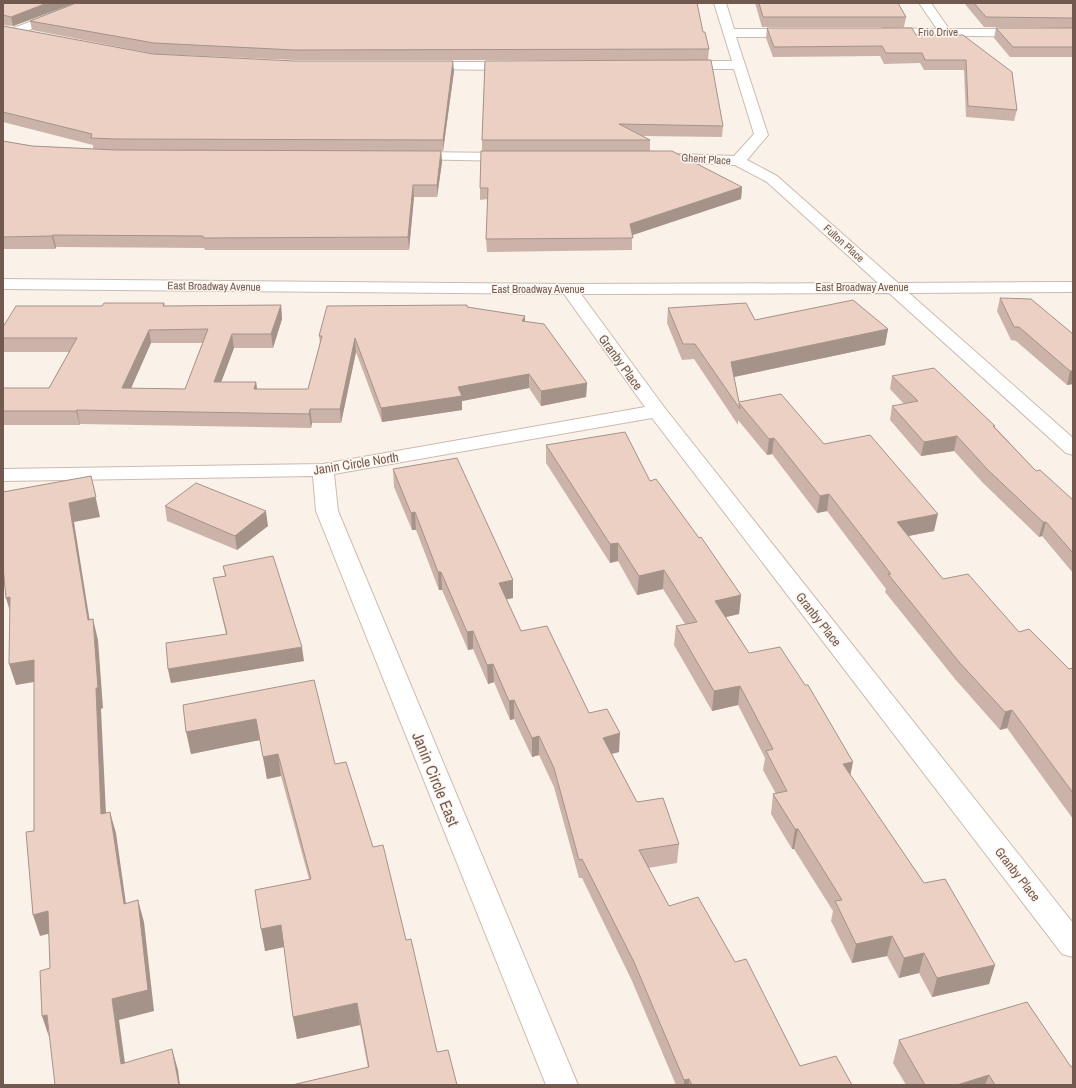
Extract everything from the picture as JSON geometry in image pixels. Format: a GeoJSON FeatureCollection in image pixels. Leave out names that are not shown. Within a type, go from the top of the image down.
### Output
{"type":"FeatureCollection","features":[{"type":"Feature","properties":{"kind":"street"},"geometry":{"type":"LineString","coordinates":[[7,33],[89,3]]}},
{"type":"Feature","properties":{"kind":"street"},"geometry":{"type":"LineString","coordinates":[[720,3],[761,135],[738,161]]}},
{"type":"Feature","properties":{"kind":"street"},"geometry":{"type":"LineString","coordinates":[[925,3],[945,32]]}},
{"type":"Feature","properties":{"kind":"street","name":"Frio Drive"},"geometry":{"type":"LineString","coordinates":[[874,32],[1073,33]]}},
{"type":"Feature","properties":{"kind":"street"},"geometry":{"type":"LineString","coordinates":[[7,33],[36,36]]}},
{"type":"Feature","properties":{"kind":"street"},"geometry":{"type":"LineString","coordinates":[[730,33],[810,33]]}},
{"type":"Feature","properties":{"kind":"street"},"geometry":{"type":"LineString","coordinates":[[669,65],[740,65]]}},
{"type":"Feature","properties":{"kind":"street"},"geometry":{"type":"LineString","coordinates":[[414,66],[526,66]]}},
{"type":"Feature","properties":{"kind":"street"},"geometry":{"type":"LineString","coordinates":[[402,156],[521,157]]}},
{"type":"Feature","properties":{"kind":"street","name":"Ghent Place"},"geometry":{"type":"LineString","coordinates":[[639,157],[679,157],[738,161]]}},
{"type":"Feature","properties":{"kind":"street","name":"Fulton Place"},"geometry":{"type":"LineString","coordinates":[[738,161],[772,179],[1073,449]]}},
{"type":"Feature","properties":{"kind":"street","name":"East Broadway Avenue"},"geometry":{"type":"LineString","coordinates":[[3,284],[569,289],[1073,287]]}},
{"type":"Feature","properties":{"kind":"street","name":"Granby Place"},"geometry":{"type":"LineString","coordinates":[[569,289],[656,411],[1073,945]]}},
{"type":"Feature","properties":{"kind":"street","name":"Janin Circle North"},"geometry":{"type":"LineString","coordinates":[[3,475],[323,470],[656,411]]}},
{"type":"Feature","properties":{"kind":"street","name":"Janin Circle East"},"geometry":{"type":"LineString","coordinates":[[323,470],[327,511],[562,1085]]}},
{"type":"Feature","properties":{"kind":"building"},"geometry":{"type":"Polygon","coordinates":[[[3,3],[47,3],[11,17],[3,15],[3,3]]]}},
{"type":"Feature","properties":{"kind":"building"},"geometry":{"type":"Polygon","coordinates":[[[76,3],[697,3],[703,32],[705,32],[709,49],[294,50],[154,43],[30,21],[76,3]]]}},
{"type":"Feature","properties":{"kind":"building"},"geometry":{"type":"Polygon","coordinates":[[[759,3],[898,3],[906,17],[763,17],[759,3]]]}},
{"type":"Feature","properties":{"kind":"building"},"geometry":{"type":"Polygon","coordinates":[[[974,3],[1073,3],[1073,18],[986,17],[974,3]]]}},
{"type":"Feature","properties":{"kind":"building"},"geometry":{"type":"Polygon","coordinates":[[[3,26],[153,54],[294,61],[453,61],[443,140],[91,138],[92,134],[3,112],[3,26]]]}},
{"type":"Feature","properties":{"kind":"building"},"geometry":{"type":"Polygon","coordinates":[[[767,28],[912,28],[916,35],[963,35],[1012,72],[1017,110],[968,106],[966,60],[925,60],[922,53],[886,53],[882,46],[774,47],[767,28]]]}},
{"type":"Feature","properties":{"kind":"building"},"geometry":{"type":"Polygon","coordinates":[[[996,28],[1073,28],[1073,47],[1013,47],[996,28]]]}},
{"type":"Feature","properties":{"kind":"building"},"geometry":{"type":"Polygon","coordinates":[[[711,60],[723,126],[619,124],[650,140],[482,140],[485,61],[711,60]]]}},
{"type":"Feature","properties":{"kind":"building"},"geometry":{"type":"Polygon","coordinates":[[[3,141],[32,146],[116,150],[441,151],[437,185],[413,185],[408,237],[203,238],[203,236],[53,235],[3,237],[3,141]]]}},
{"type":"Feature","properties":{"kind":"building"},"geometry":{"type":"Polygon","coordinates":[[[481,151],[672,151],[742,187],[630,224],[633,238],[486,239],[488,188],[480,188],[481,151]]]}},
{"type":"Feature","properties":{"kind":"building"},"geometry":{"type":"Polygon","coordinates":[[[1000,298],[1031,299],[1073,334],[1073,371],[1070,371],[1019,327],[1014,327],[1000,298]]]}},
{"type":"Feature","properties":{"kind":"building"},"geometry":{"type":"Polygon","coordinates":[[[853,300],[888,329],[731,362],[739,402],[781,394],[824,444],[870,435],[938,514],[897,522],[943,579],[968,574],[1019,632],[1029,629],[1069,669],[1073,668],[1073,793],[1012,710],[1005,712],[959,662],[888,574],[891,574],[829,494],[820,496],[774,438],[769,439],[739,403],[740,409],[695,344],[683,344],[668,308],[746,303],[755,320],[853,300]]]}},
{"type":"Feature","properties":{"kind":"building"},"geometry":{"type":"Polygon","coordinates":[[[104,303],[164,303],[163,306],[281,305],[271,334],[232,334],[214,382],[256,382],[254,389],[308,389],[322,336],[319,336],[327,306],[467,305],[467,307],[525,316],[522,321],[544,324],[587,383],[541,391],[529,374],[458,387],[462,396],[381,408],[355,338],[340,409],[310,409],[309,414],[77,410],[3,411],[3,388],[49,388],[77,338],[3,338],[3,327],[16,306],[102,306],[104,303]],[[208,329],[149,330],[122,388],[185,389],[208,329]]]}},
{"type":"Feature","properties":{"kind":"building"},"geometry":{"type":"Polygon","coordinates":[[[934,368],[995,426],[993,426],[1036,471],[1040,470],[1073,500],[1073,553],[1046,522],[1043,522],[987,469],[957,436],[924,442],[892,406],[918,401],[892,376],[934,368]]]}},
{"type":"Feature","properties":{"kind":"building"},"geometry":{"type":"Polygon","coordinates":[[[625,432],[650,481],[656,479],[699,538],[701,537],[741,595],[715,601],[749,653],[780,647],[805,685],[808,685],[853,762],[843,764],[924,883],[945,879],[995,965],[937,978],[924,953],[904,958],[892,936],[856,944],[835,901],[842,900],[798,829],[795,829],[773,794],[787,791],[766,751],[773,749],[740,686],[714,691],[676,626],[697,622],[664,570],[639,576],[618,543],[610,544],[546,445],[625,432]]]}},
{"type":"Feature","properties":{"kind":"building"},"geometry":{"type":"Polygon","coordinates":[[[457,458],[513,580],[499,583],[521,631],[547,626],[589,713],[607,709],[620,733],[603,738],[637,802],[663,798],[679,844],[639,850],[669,906],[698,897],[735,962],[746,959],[800,1066],[836,1056],[852,1085],[692,1085],[689,1079],[684,1080],[634,962],[582,859],[579,860],[554,768],[539,736],[532,738],[514,700],[509,701],[493,664],[487,665],[473,631],[467,632],[441,572],[438,572],[415,512],[411,513],[393,469],[457,458]]]}},
{"type":"Feature","properties":{"kind":"building"},"geometry":{"type":"Polygon","coordinates":[[[91,476],[96,497],[69,503],[88,620],[93,619],[98,688],[96,688],[101,814],[110,812],[124,904],[138,900],[148,990],[112,999],[121,1064],[172,1049],[179,1085],[55,1085],[47,1015],[42,1016],[40,971],[50,968],[48,911],[33,915],[26,832],[34,831],[34,660],[9,664],[10,597],[6,598],[3,567],[3,492],[91,476]]]}},
{"type":"Feature","properties":{"kind":"building"},"geometry":{"type":"Polygon","coordinates":[[[196,483],[266,511],[235,536],[165,506],[196,483]]]}},
{"type":"Feature","properties":{"kind":"building"},"geometry":{"type":"Polygon","coordinates":[[[273,556],[302,647],[168,669],[166,643],[227,634],[213,578],[226,576],[223,566],[273,556]]]}},
{"type":"Feature","properties":{"kind":"building"},"geometry":{"type":"Polygon","coordinates":[[[314,680],[335,764],[346,762],[373,847],[383,845],[406,940],[411,939],[437,1052],[448,1050],[457,1085],[292,1085],[369,1067],[357,1003],[293,1017],[281,925],[261,929],[255,890],[311,879],[278,754],[263,757],[256,719],[186,732],[183,705],[314,680]]]}},
{"type":"Feature","properties":{"kind":"building"},"geometry":{"type":"Polygon","coordinates":[[[1027,1002],[1071,1067],[1073,1066],[1073,1085],[995,1085],[989,1075],[957,1085],[925,1085],[899,1040],[1027,1002]]]}}]}
